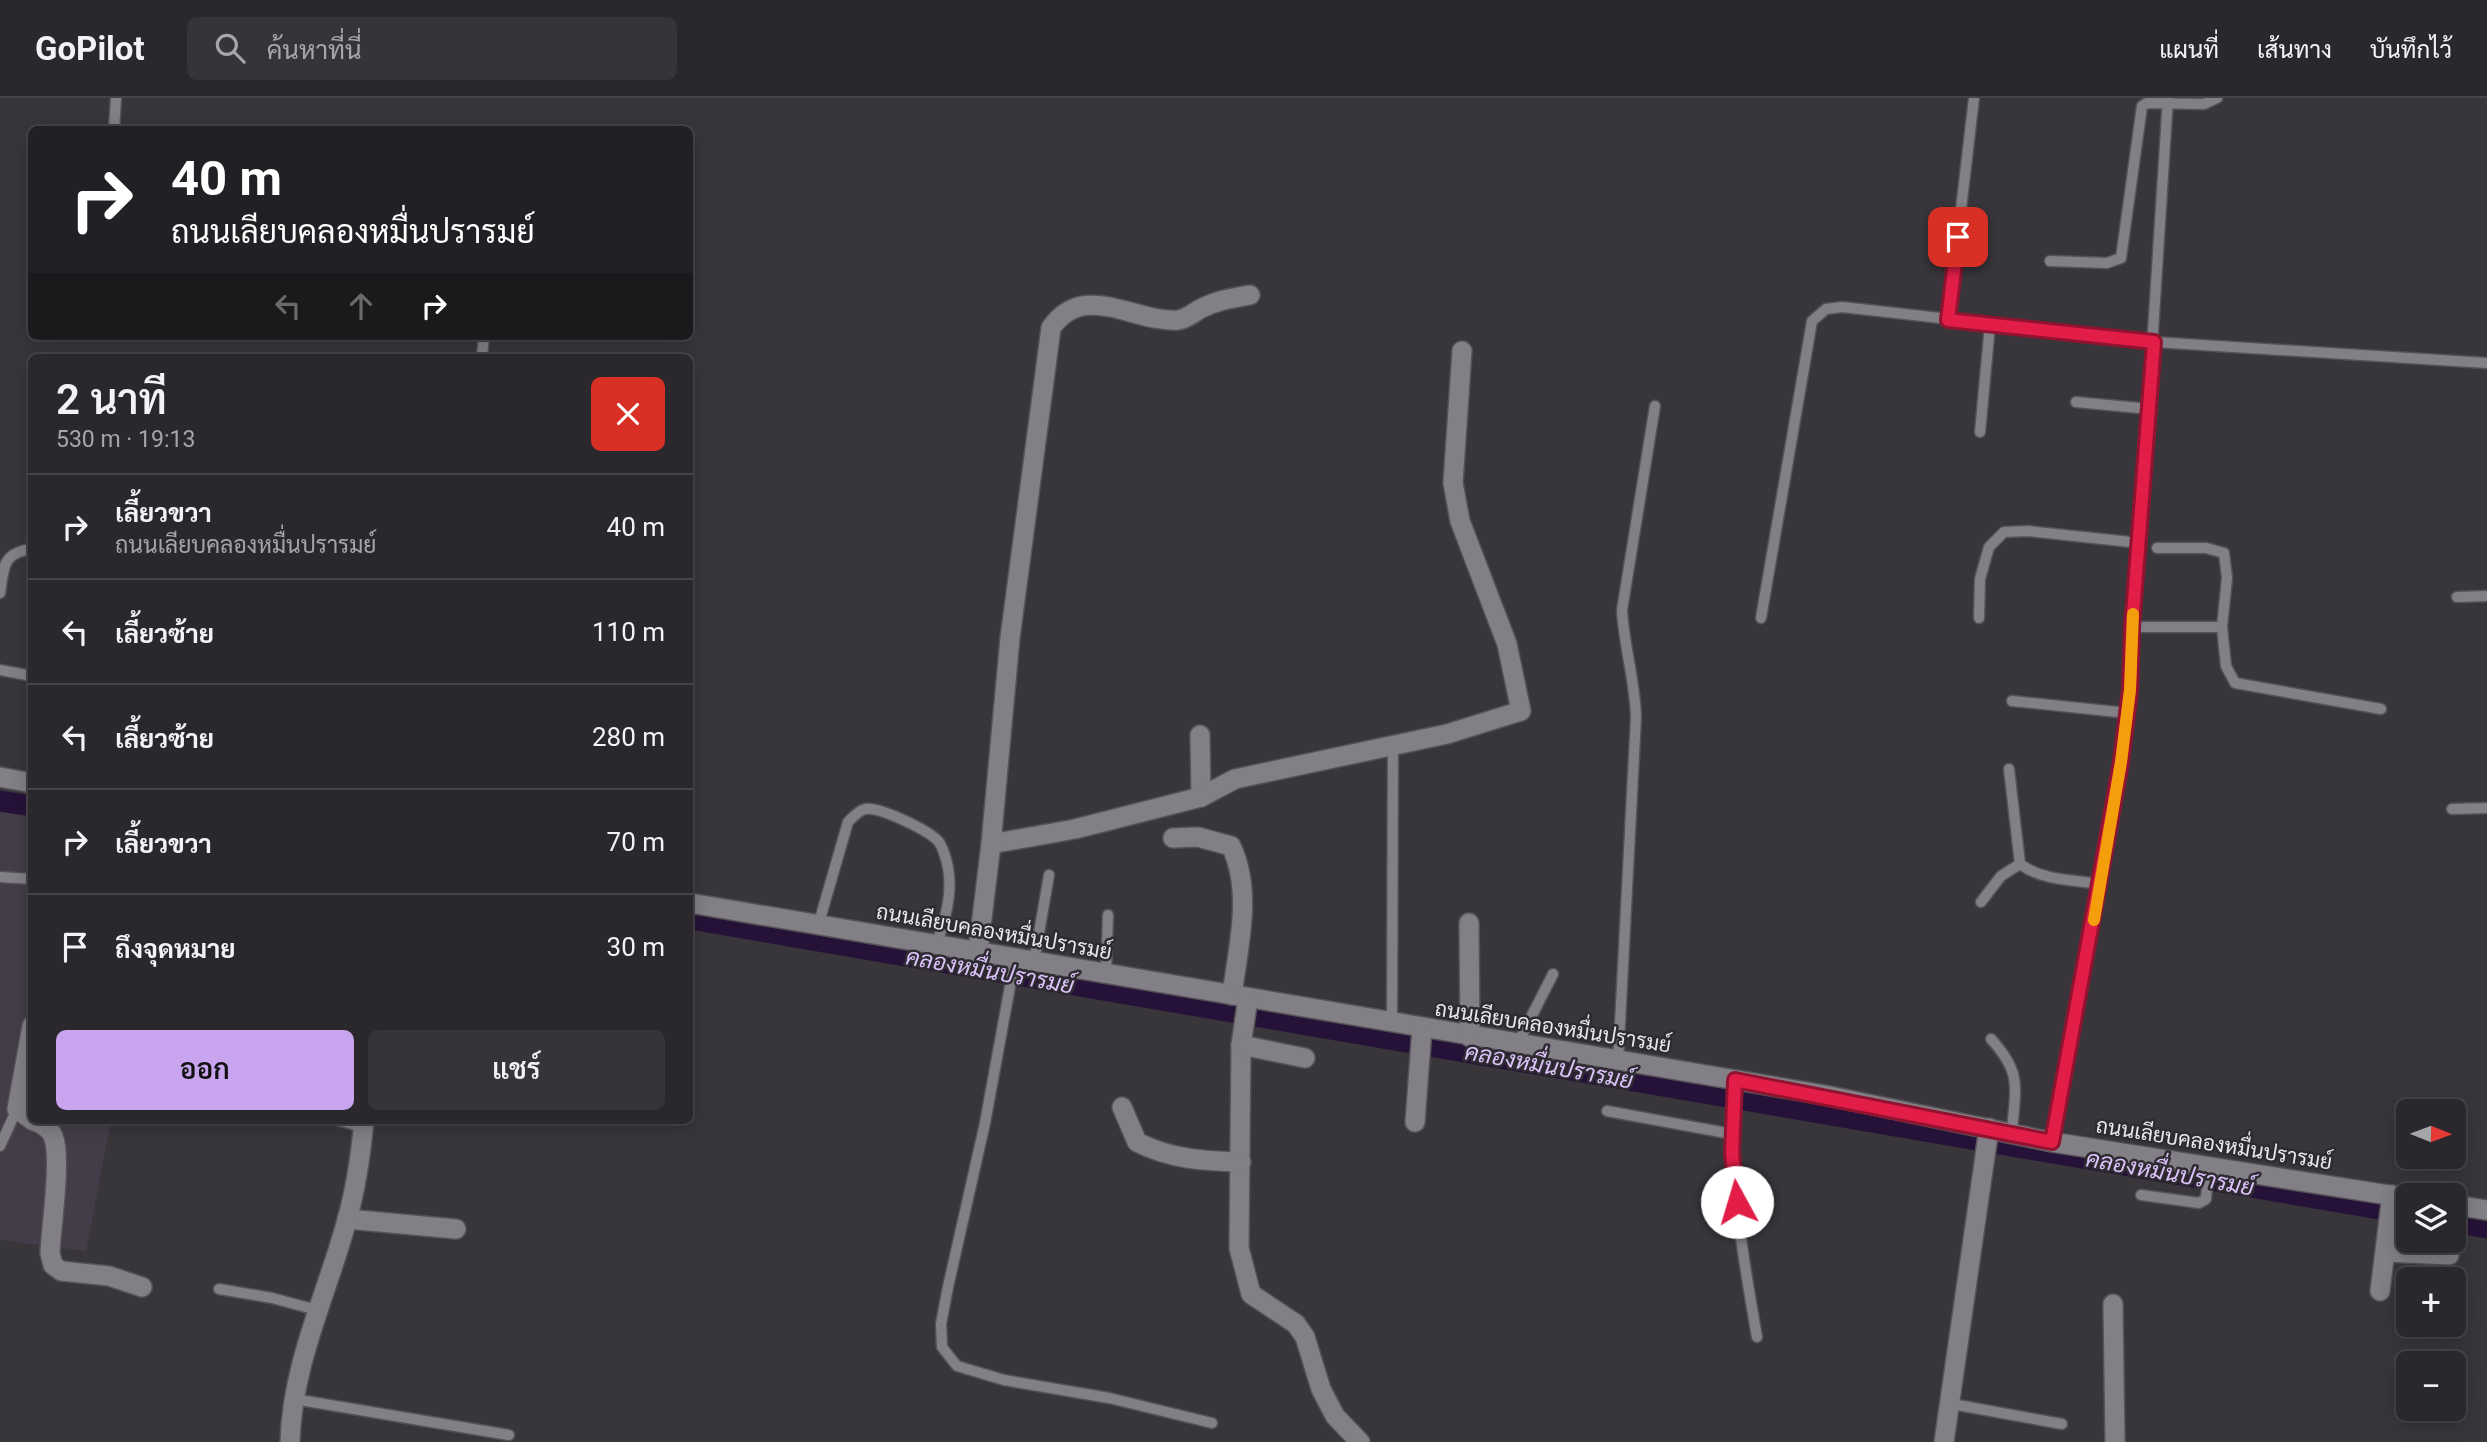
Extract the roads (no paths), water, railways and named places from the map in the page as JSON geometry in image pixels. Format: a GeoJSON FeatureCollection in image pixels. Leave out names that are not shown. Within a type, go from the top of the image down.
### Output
{"type":"FeatureCollection","features":[{"type":"Feature","properties":{"kind":"street"},"geometry":{"type":"LineString","coordinates":[[978,951],[1010,638],[1051,328],[1060,315],[1080,307],[1105,304],[1143,316],[1182,320],[1223,299],[1250,295]]}},
{"type":"Feature","properties":{"kind":"street"},"geometry":{"type":"LineString","coordinates":[[991,844],[1075,829],[1201,797],[1236,779],[1447,734],[1521,711],[1507,644],[1460,521],[1453,483],[1462,351]]}},
{"type":"Feature","properties":{"kind":"street"},"geometry":{"type":"LineString","coordinates":[[1200,735],[1201,797]]}},
{"type":"Feature","properties":{"kind":"street"},"geometry":{"type":"LineString","coordinates":[[0,777],[28,782]]}},
{"type":"Feature","properties":{"kind":"street"},"geometry":{"type":"LineString","coordinates":[[1173,838],[1198,837],[1231,846],[1240,866],[1243,911],[1239,1248],[1251,1294],[1296,1324],[1305,1337],[1321,1389],[1335,1416],[1360,1442]]}},
{"type":"Feature","properties":{"kind":"street","name":"ถนนเลียบคลองหมื่นปรารมย์"},"geometry":{"type":"LineString","coordinates":[[693,905],[978,951],[1018,971],[1106,974],[1242,1001],[1392,1023],[1421,1043],[1470,1037],[2012,1132],[2052,1142],[2396,1195]]}},
{"type":"Feature","properties":{"kind":"street"},"geometry":{"type":"LineString","coordinates":[[1469,923],[1470,1037]]}},
{"type":"Feature","properties":{"kind":"street"},"geometry":{"type":"LineString","coordinates":[[1241,1039],[1305,1058]]}},
{"type":"Feature","properties":{"kind":"street"},"geometry":{"type":"LineString","coordinates":[[1415,1122],[1421,1043]]}},
{"type":"Feature","properties":{"kind":"street"},"geometry":{"type":"LineString","coordinates":[[27,1116],[28,1098]]}},
{"type":"Feature","properties":{"kind":"street"},"geometry":{"type":"LineString","coordinates":[[1122,1107],[1137,1142],[1155,1151],[1175,1157],[1241,1162]]}},
{"type":"Feature","properties":{"kind":"street"},"geometry":{"type":"LineString","coordinates":[[42,1124],[53,1135],[57,1155],[50,1253],[53,1265],[61,1271],[109,1276],[142,1287]]}},
{"type":"Feature","properties":{"kind":"street"},"geometry":{"type":"LineString","coordinates":[[290,1442],[295,1399],[317,1310],[347,1219],[364,1124]]}},
{"type":"Feature","properties":{"kind":"street"},"geometry":{"type":"LineString","coordinates":[[1944,1442],[1952,1405],[1989,1128]]}},
{"type":"Feature","properties":{"kind":"street"},"geometry":{"type":"LineString","coordinates":[[2466,1207],[2487,1210]]}},
{"type":"Feature","properties":{"kind":"street"},"geometry":{"type":"LineString","coordinates":[[2380,1291],[2396,1212]]}},
{"type":"Feature","properties":{"kind":"street"},"geometry":{"type":"LineString","coordinates":[[347,1219],[456,1229]]}},
{"type":"Feature","properties":{"kind":"street"},"geometry":{"type":"LineString","coordinates":[[2386,1252],[2449,1255]]}},
{"type":"Feature","properties":{"kind":"street"},"geometry":{"type":"LineString","coordinates":[[2113,1304],[2115,1442]]}},
{"type":"Feature","properties":{"kind":"lane"},"geometry":{"type":"LineString","coordinates":[[114,126],[116,98]]}},
{"type":"Feature","properties":{"kind":"lane"},"geometry":{"type":"LineString","coordinates":[[1948,320],[1974,98]]}},
{"type":"Feature","properties":{"kind":"lane"},"geometry":{"type":"LineString","coordinates":[[2050,261],[2107,263],[2121,258],[2142,106],[2168,100],[2204,104],[2217,98]]}},
{"type":"Feature","properties":{"kind":"lane"},"geometry":{"type":"LineString","coordinates":[[2052,1142],[2101,884],[2127,713],[2150,409],[2168,100]]}},
{"type":"Feature","properties":{"kind":"lane"},"geometry":{"type":"LineString","coordinates":[[1761,618],[1812,321],[1826,309],[1842,307],[2154,342],[2487,363]]}},
{"type":"Feature","properties":{"kind":"lane"},"geometry":{"type":"LineString","coordinates":[[1980,432],[1990,325]]}},
{"type":"Feature","properties":{"kind":"lane"},"geometry":{"type":"LineString","coordinates":[[2076,402],[2150,409]]}},
{"type":"Feature","properties":{"kind":"lane"},"geometry":{"type":"LineString","coordinates":[[1618,1062],[1636,717],[1635,690],[1624,637],[1622,610],[1655,407]]}},
{"type":"Feature","properties":{"kind":"lane"},"geometry":{"type":"LineString","coordinates":[[1979,618],[1980,579],[1989,547],[2004,532],[2028,531],[2140,543]]}},
{"type":"Feature","properties":{"kind":"lane"},"geometry":{"type":"LineString","coordinates":[[2157,548],[2206,548],[2224,552],[2227,578],[2222,627],[2226,666],[2235,683],[2381,709]]}},
{"type":"Feature","properties":{"kind":"lane"},"geometry":{"type":"LineString","coordinates":[[0,593],[6,562],[13,553],[28,550]]}},
{"type":"Feature","properties":{"kind":"lane"},"geometry":{"type":"LineString","coordinates":[[2457,597],[2487,596]]}},
{"type":"Feature","properties":{"kind":"lane"},"geometry":{"type":"LineString","coordinates":[[2132,627],[2222,627]]}},
{"type":"Feature","properties":{"kind":"lane"},"geometry":{"type":"LineString","coordinates":[[0,670],[28,675]]}},
{"type":"Feature","properties":{"kind":"lane"},"geometry":{"type":"LineString","coordinates":[[2012,701],[2127,713]]}},
{"type":"Feature","properties":{"kind":"lane"},"geometry":{"type":"LineString","coordinates":[[1392,1023],[1393,745]]}},
{"type":"Feature","properties":{"kind":"lane"},"geometry":{"type":"LineString","coordinates":[[2009,769],[2020,864],[2030,871],[2049,876],[2101,884]]}},
{"type":"Feature","properties":{"kind":"lane"},"geometry":{"type":"LineString","coordinates":[[2452,809],[2487,808]]}},
{"type":"Feature","properties":{"kind":"lane"},"geometry":{"type":"LineString","coordinates":[[818,926],[848,822],[857,813],[870,809],[920,829],[939,842],[948,867],[949,889],[946,915],[937,943]]}},
{"type":"Feature","properties":{"kind":"lane"},"geometry":{"type":"LineString","coordinates":[[1980,902],[2001,876],[2020,864]]}},
{"type":"Feature","properties":{"kind":"lane"},"geometry":{"type":"LineString","coordinates":[[1049,875],[1018,971],[948,1287],[941,1324],[942,1347],[957,1366],[1004,1380],[1109,1398],[1212,1423]]}},
{"type":"Feature","properties":{"kind":"lane"},"geometry":{"type":"LineString","coordinates":[[0,877],[28,878]]}},
{"type":"Feature","properties":{"kind":"lane"},"geometry":{"type":"LineString","coordinates":[[1106,974],[1108,915]]}},
{"type":"Feature","properties":{"kind":"lane"},"geometry":{"type":"LineString","coordinates":[[1517,1045],[1553,974]]}},
{"type":"Feature","properties":{"kind":"lane"},"geometry":{"type":"LineString","coordinates":[[1991,1039],[2007,1057],[2016,1076],[2012,1132]]}},
{"type":"Feature","properties":{"kind":"lane"},"geometry":{"type":"LineString","coordinates":[[1735,1085],[1732,1134],[1739,1227],[1758,1337]]}},
{"type":"Feature","properties":{"kind":"lane"},"geometry":{"type":"LineString","coordinates":[[1607,1111],[1732,1134]]}},
{"type":"Feature","properties":{"kind":"lane"},"geometry":{"type":"LineString","coordinates":[[0,1146],[27,1116]]}},
{"type":"Feature","properties":{"kind":"lane"},"geometry":{"type":"LineString","coordinates":[[2141,1195],[2199,1203],[2206,1199],[2208,1193],[2209,1165]]}},
{"type":"Feature","properties":{"kind":"lane"},"geometry":{"type":"LineString","coordinates":[[219,1289],[272,1298],[317,1310]]}},
{"type":"Feature","properties":{"kind":"lane"},"geometry":{"type":"LineString","coordinates":[[295,1399],[509,1435]]}},
{"type":"Feature","properties":{"kind":"lane"},"geometry":{"type":"LineString","coordinates":[[1952,1405],[2062,1424]]}},
{"type":"Feature","properties":{"kind":"waterway","name":"คลองหมื่นปรารมย์"},"geometry":{"type":"LineString","coordinates":[[0,801],[28,805]]}},
{"type":"Feature","properties":{"kind":"waterway","name":"คลองหมื่นปรารมย์"},"geometry":{"type":"LineString","coordinates":[[693,920],[2396,1212]]}},
{"type":"Feature","properties":{"kind":"waterway","name":"คลองหมื่นปรารมย์"},"geometry":{"type":"LineString","coordinates":[[2466,1224],[2487,1228]]}}]}
